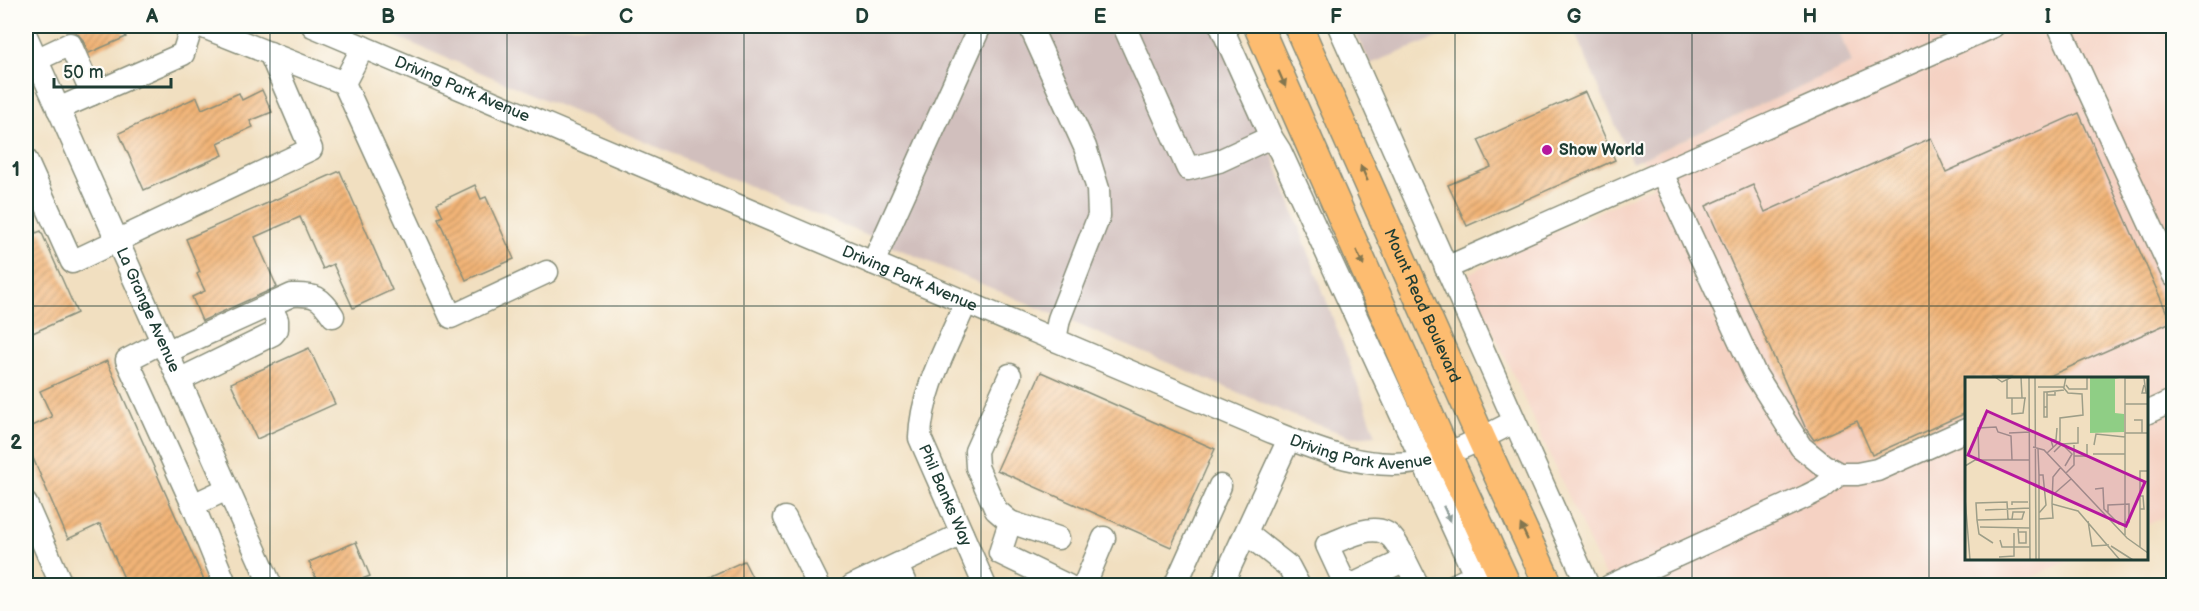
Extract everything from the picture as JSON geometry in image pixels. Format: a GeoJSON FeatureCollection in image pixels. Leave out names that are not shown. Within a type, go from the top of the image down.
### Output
{"type":"FeatureCollection","features":[{"type":"Feature","properties":{"kind":"main road"},"geometry":{"type":"LineString","coordinates":[[1258,26],[1434,457],[1507,585]]}},
{"type":"Feature","properties":{"kind":"main road","name":"Mount Read Boulevard"},"geometry":{"type":"LineString","coordinates":[[1298,26],[1481,438],[1549,585]]}},
{"type":"Feature","properties":{"kind":"street"},"geometry":{"type":"LineString","coordinates":[[58,109],[183,54],[192,26]]}},
{"type":"Feature","properties":{"kind":"street"},"geometry":{"type":"LineString","coordinates":[[201,26],[344,83],[451,317],[547,272]]}},
{"type":"Feature","properties":{"kind":"street","name":"Driving Park Avenue"},"geometry":{"type":"LineString","coordinates":[[313,26],[1055,340],[1289,438],[1336,455],[1388,465],[1434,457],[1514,422]]}},
{"type":"Feature","properties":{"kind":"street"},"geometry":{"type":"LineString","coordinates":[[873,263],[980,26]]}},
{"type":"Feature","properties":{"kind":"street"},"geometry":{"type":"LineString","coordinates":[[1030,26],[1085,147],[1098,189],[1099,216],[1059,319],[1055,340]]}},
{"type":"Feature","properties":{"kind":"street"},"geometry":{"type":"LineString","coordinates":[[1124,26],[1188,169],[1276,144]]}},
{"type":"Feature","properties":{"kind":"street"},"geometry":{"type":"LineString","coordinates":[[1221,26],[1276,144],[1434,457],[1478,580],[1453,585]]}},
{"type":"Feature","properties":{"kind":"street"},"geometry":{"type":"LineString","coordinates":[[1339,26],[1588,585]]}},
{"type":"Feature","properties":{"kind":"street"},"geometry":{"type":"LineString","coordinates":[[1446,268],[1993,26]]}},
{"type":"Feature","properties":{"kind":"street"},"geometry":{"type":"LineString","coordinates":[[2059,26],[2174,276]]}},
{"type":"Feature","properties":{"kind":"street"},"geometry":{"type":"LineString","coordinates":[[36,60],[66,35],[92,94]]}},
{"type":"Feature","properties":{"kind":"street","name":"La Grange Avenue"},"geometry":{"type":"LineString","coordinates":[[26,36],[271,585]]}},
{"type":"Feature","properties":{"kind":"street"},"geometry":{"type":"LineString","coordinates":[[344,83],[363,47]]}},
{"type":"Feature","properties":{"kind":"street"},"geometry":{"type":"LineString","coordinates":[[26,160],[72,262],[311,149],[270,53]]}},
{"type":"Feature","properties":{"kind":"street"},"geometry":{"type":"LineString","coordinates":[[1662,173],[1755,374],[1801,447],[1823,465],[1839,474]]}},
{"type":"Feature","properties":{"kind":"street"},"geometry":{"type":"LineString","coordinates":[[225,585],[193,505],[127,360],[292,295],[306,295],[322,300],[333,316]]}},
{"type":"Feature","properties":{"kind":"street","name":"Phil Banks Way"},"geometry":{"type":"LineString","coordinates":[[966,302],[927,395],[920,419],[920,438],[985,585]]}},
{"type":"Feature","properties":{"kind":"street"},"geometry":{"type":"LineString","coordinates":[[179,380],[273,334],[278,329],[277,320],[270,305]]}},
{"type":"Feature","properties":{"kind":"street"},"geometry":{"type":"LineString","coordinates":[[1010,375],[976,451],[977,467],[996,510],[1010,522],[1058,538]]}},
{"type":"Feature","properties":{"kind":"street"},"geometry":{"type":"LineString","coordinates":[[2148,412],[2174,400]]}},
{"type":"Feature","properties":{"kind":"street"},"geometry":{"type":"LineString","coordinates":[[1610,585],[1807,496],[1821,489],[1839,474],[1878,470],[1965,430]]}},
{"type":"Feature","properties":{"kind":"street"},"geometry":{"type":"LineString","coordinates":[[1221,585],[1289,438]]}},
{"type":"Feature","properties":{"kind":"street"},"geometry":{"type":"LineString","coordinates":[[1175,585],[1220,486]]}},
{"type":"Feature","properties":{"kind":"street"},"geometry":{"type":"LineString","coordinates":[[193,505],[227,489]]}},
{"type":"Feature","properties":{"kind":"street"},"geometry":{"type":"LineString","coordinates":[[26,504],[33,542],[62,585]]}},
{"type":"Feature","properties":{"kind":"street"},"geometry":{"type":"LineString","coordinates":[[785,518],[819,585]]}},
{"type":"Feature","properties":{"kind":"street"},"geometry":{"type":"LineString","coordinates":[[1000,553],[1010,522]]}},
{"type":"Feature","properties":{"kind":"street"},"geometry":{"type":"LineString","coordinates":[[1405,560],[1348,585],[1328,545],[1372,529],[1383,531],[1393,538],[1405,560],[1418,585]]}},
{"type":"Feature","properties":{"kind":"street"},"geometry":{"type":"LineString","coordinates":[[1246,533],[1289,567],[1299,585]]}},
{"type":"Feature","properties":{"kind":"street"},"geometry":{"type":"LineString","coordinates":[[1084,585],[1104,538]]}},
{"type":"Feature","properties":{"kind":"street"},"geometry":{"type":"LineString","coordinates":[[852,585],[964,540],[1000,553],[1068,585]]}},
{"type":"Feature","properties":{"kind":"street"},"geometry":{"type":"LineString","coordinates":[[897,565],[906,585]]}},
{"type":"Feature","properties":{"kind":"shaded area"},"geometry":{"type":"Polygon","coordinates":[[[371,26],[1225,26],[1376,435],[1352,437],[1294,416],[371,26]]]}},
{"type":"Feature","properties":{"kind":"shaded area"},"geometry":{"type":"Polygon","coordinates":[[[1353,26],[1467,26],[1370,64],[1353,26]]]}},
{"type":"Feature","properties":{"kind":"shaded area"},"geometry":{"type":"Polygon","coordinates":[[[1572,26],[1838,26],[1852,64],[1632,163],[1572,26]]]}},
{"type":"Feature","properties":{"kind":"shaded area"},"geometry":{"type":"Polygon","coordinates":[[[1838,26],[2173,26],[2173,513],[2148,525],[2148,377],[1965,377],[1965,560],[2071,560],[2014,585],[1609,585],[1467,274],[1653,186],[1642,159],[1852,64],[1838,26]]]}},
{"type":"Feature","properties":{"kind":"building"},"geometry":{"type":"Polygon","coordinates":[[[73,26],[121,26],[126,37],[89,53],[73,26]]]}},
{"type":"Feature","properties":{"kind":"building"},"geometry":{"type":"Polygon","coordinates":[[[262,90],[272,112],[250,121],[253,127],[218,143],[223,155],[144,190],[119,133],[197,97],[202,109],[239,93],[242,100],[262,90]]]}},
{"type":"Feature","properties":{"kind":"building","name":"Show World"},"geometry":{"type":"Polygon","coordinates":[[[1585,92],[1615,160],[1467,226],[1448,185],[1491,167],[1478,140],[1585,92]]]}},
{"type":"Feature","properties":{"kind":"building"},"geometry":{"type":"Polygon","coordinates":[[[2079,113],[2171,322],[2047,377],[1965,377],[1965,413],[1872,455],[1857,421],[1814,440],[1806,429],[1706,206],[1753,185],[1765,212],[1931,138],[1946,172],[2079,113]]]}},
{"type":"Feature","properties":{"kind":"building"},"geometry":{"type":"Polygon","coordinates":[[[340,171],[392,290],[353,308],[333,264],[323,269],[300,217],[255,237],[277,287],[202,321],[192,297],[205,291],[197,274],[200,272],[186,239],[340,171]]]}},
{"type":"Feature","properties":{"kind":"building"},"geometry":{"type":"Polygon","coordinates":[[[475,185],[481,199],[486,197],[514,259],[466,280],[438,218],[443,216],[437,203],[475,185]]]}},
{"type":"Feature","properties":{"kind":"building"},"geometry":{"type":"Polygon","coordinates":[[[26,209],[36,233],[41,231],[77,313],[26,336],[26,209]]]}},
{"type":"Feature","properties":{"kind":"building"},"geometry":{"type":"Polygon","coordinates":[[[309,348],[335,404],[257,439],[231,383],[309,348]]]}},
{"type":"Feature","properties":{"kind":"building"},"geometry":{"type":"Polygon","coordinates":[[[107,361],[206,585],[127,585],[100,524],[68,539],[26,442],[26,429],[52,417],[40,391],[107,361]]]}},
{"type":"Feature","properties":{"kind":"building"},"geometry":{"type":"Polygon","coordinates":[[[1041,372],[1215,449],[1171,547],[997,470],[1041,372]]]}},
{"type":"Feature","properties":{"kind":"building"},"geometry":{"type":"Polygon","coordinates":[[[356,542],[370,576],[347,585],[319,585],[309,562],[356,542]]]}},
{"type":"Feature","properties":{"kind":"building"},"geometry":{"type":"Polygon","coordinates":[[[744,561],[756,585],[691,585],[744,561]]]}},
{"type":"Feature","properties":{"kind":"place","name":"Show World"},"geometry":{"type":"Point","coordinates":[1547,150]}}]}
